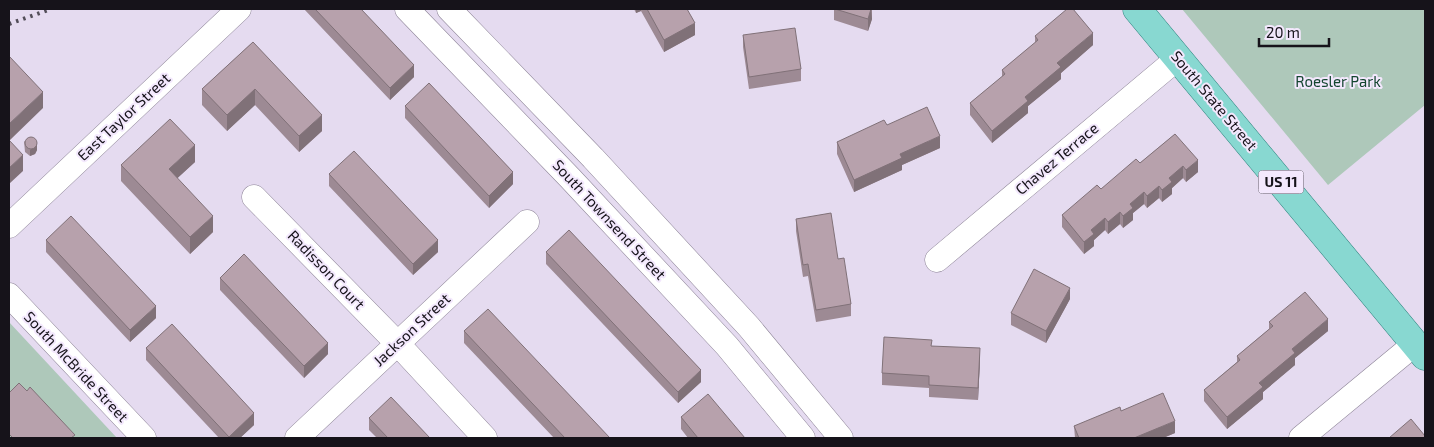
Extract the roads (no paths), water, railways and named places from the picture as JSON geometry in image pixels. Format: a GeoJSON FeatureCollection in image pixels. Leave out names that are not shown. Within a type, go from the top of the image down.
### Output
{"type":"FeatureCollection","features":[{"type":"Feature","properties":{"kind":"main road","name":"South State Street"},"geometry":{"type":"LineString","coordinates":[[1137,9],[1420,350]]}},
{"type":"Feature","properties":{"kind":"street","name":"East Taylor Street"},"geometry":{"type":"LineString","coordinates":[[9,226],[240,9]]}},
{"type":"Feature","properties":{"kind":"street","name":"South Townsend Street"},"geometry":{"type":"LineString","coordinates":[[407,9],[570,178],[727,346],[802,438]]}},
{"type":"Feature","properties":{"kind":"street","name":"South Townsend Street"},"geometry":{"type":"LineString","coordinates":[[449,9],[593,158],[749,327],[841,438]]}},
{"type":"Feature","properties":{"kind":"street","name":"Chavez Terrace"},"geometry":{"type":"LineString","coordinates":[[937,260],[1178,58]]}},
{"type":"Feature","properties":{"kind":"street"},"geometry":{"type":"LineString","coordinates":[[570,178],[593,158]]}},
{"type":"Feature","properties":{"kind":"street","name":"Radisson Court"},"geometry":{"type":"LineString","coordinates":[[254,197],[397,344],[485,438]]}},
{"type":"Feature","properties":{"kind":"street","name":"Jackson Street"},"geometry":{"type":"LineString","coordinates":[[297,438],[527,222]]}},
{"type":"Feature","properties":{"kind":"street","name":"South McBride Street"},"geometry":{"type":"LineString","coordinates":[[9,295],[144,438]]}},
{"type":"Feature","properties":{"kind":"street"},"geometry":{"type":"LineString","coordinates":[[1301,438],[1420,350]]}},
{"type":"Feature","properties":{"kind":"street"},"geometry":{"type":"LineString","coordinates":[[767,395],[790,377]]}},
{"type":"Feature","properties":{"kind":"railway"},"geometry":{"type":"LineString","coordinates":[[9,24],[51,9]]}},
{"type":"Feature","properties":{"kind":"park label","name":"Roesler Park"},"geometry":{"type":"Point","coordinates":[1338,82]}}]}
